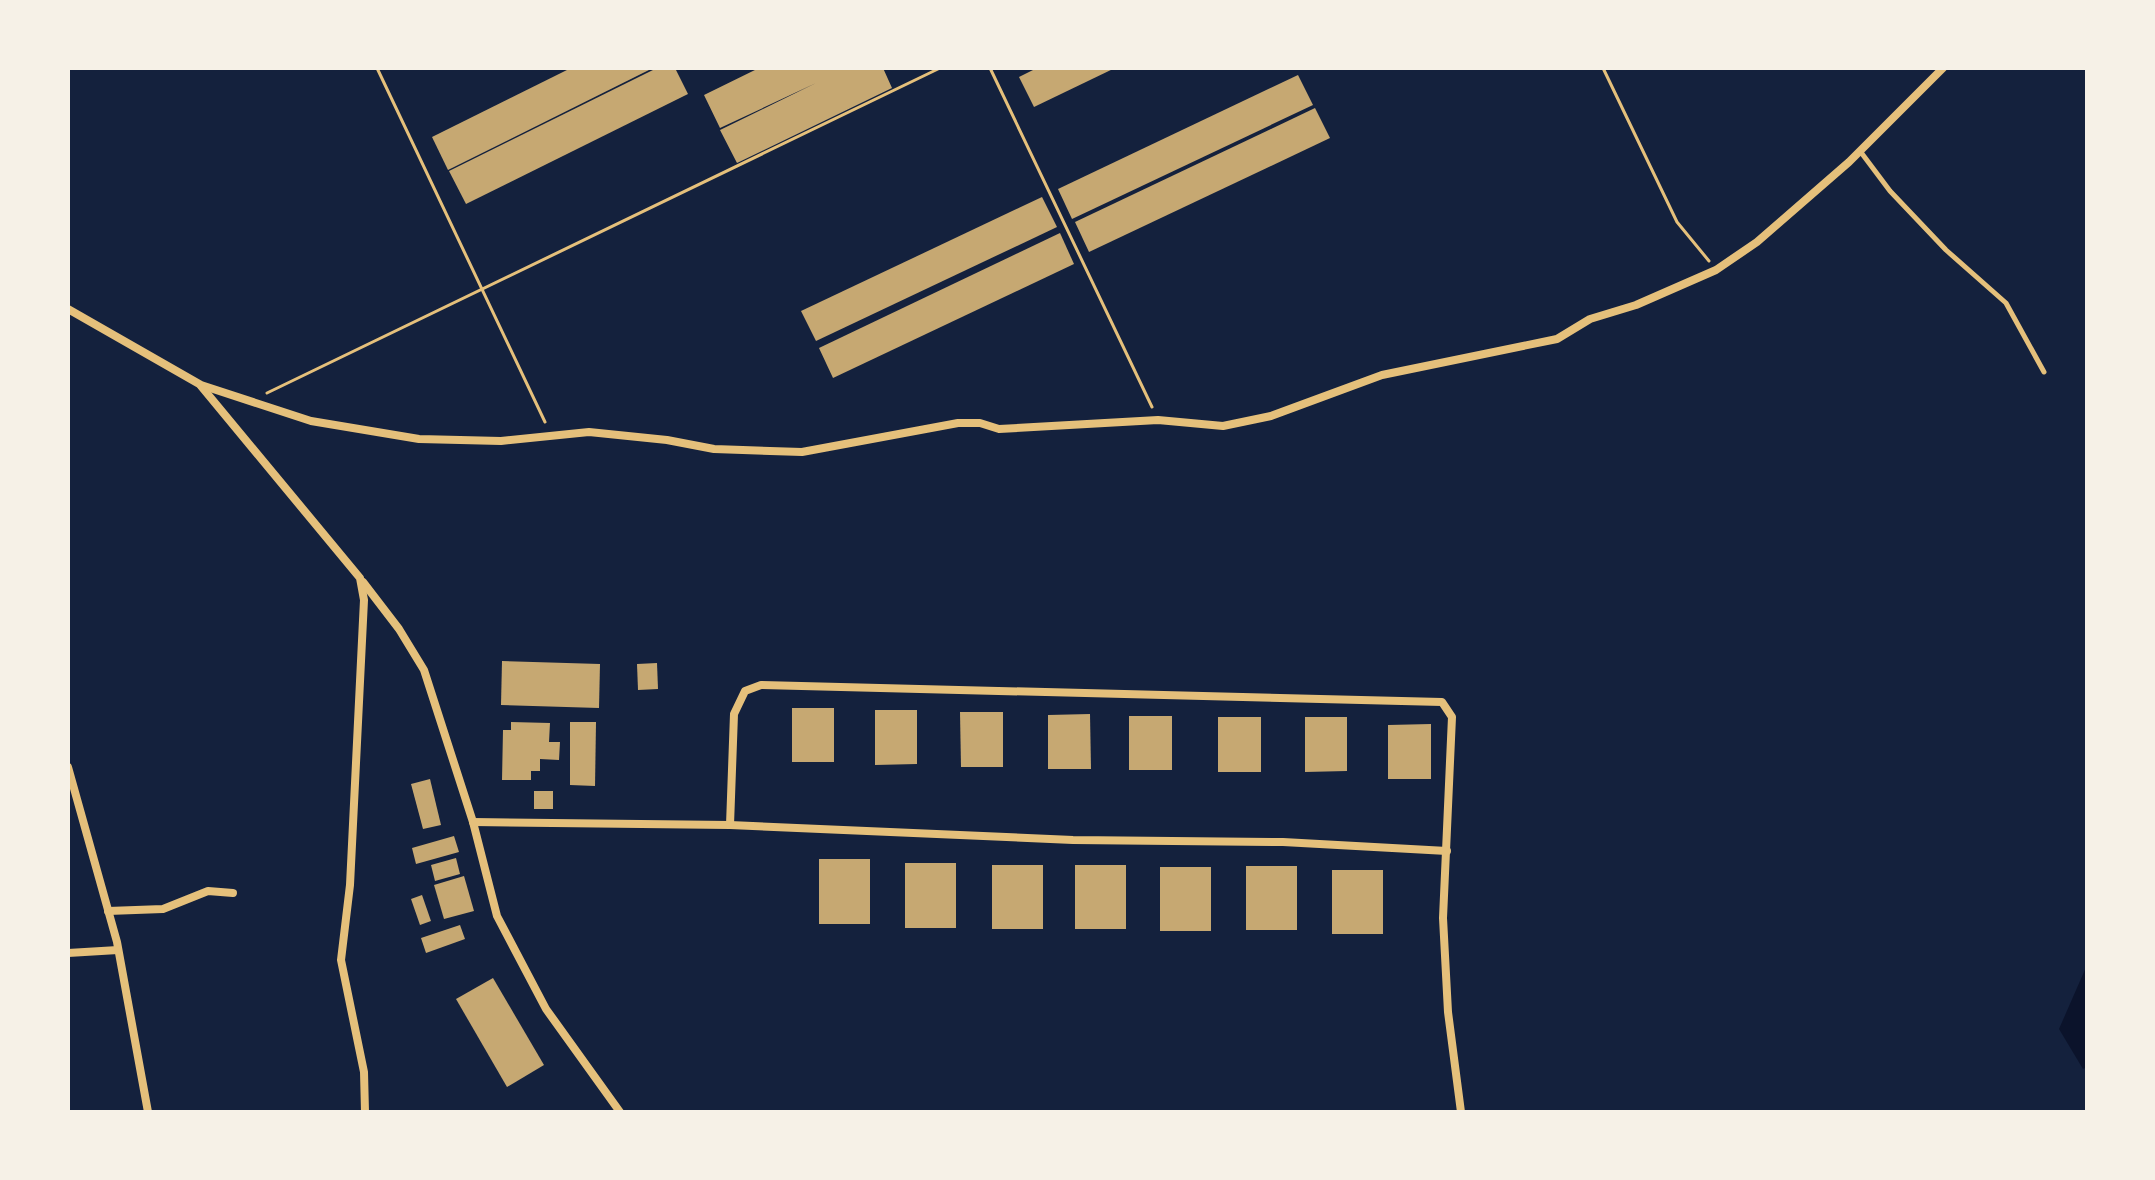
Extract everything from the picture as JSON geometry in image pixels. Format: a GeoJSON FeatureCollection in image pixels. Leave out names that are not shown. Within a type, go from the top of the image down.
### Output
{"type":"FeatureCollection","features":[{"type":"Feature","properties":{"kind":"street"},"geometry":{"type":"LineString","coordinates":[[68,309],[201,385],[311,421],[419,439],[501,441],[589,432],[622,433],[714,449],[802,452],[958,423],[980,423],[999,429],[1158,420],[1223,426],[1271,416],[1382,375],[1557,339],[1590,319],[1636,305],[1716,270],[1757,242],[1860,151],[1943,68]]}},
{"type":"Feature","properties":{"kind":"street"},"geometry":{"type":"LineString","coordinates":[[201,385],[360,578],[399,629],[424,670],[473,822],[497,916],[546,1009],[620,1112]]}},
{"type":"Feature","properties":{"kind":"street"},"geometry":{"type":"LineString","coordinates":[[360,578],[364,600],[350,885],[341,960],[364,1072],[365,1112]]}},
{"type":"Feature","properties":{"kind":"street"},"geometry":{"type":"LineString","coordinates":[[730,825],[734,714],[745,691],[761,685],[1442,702],[1452,717],[1443,918],[1448,1012],[1461,1112]]}},
{"type":"Feature","properties":{"kind":"street"},"geometry":{"type":"LineString","coordinates":[[68,767],[118,950],[148,1112]]}},
{"type":"Feature","properties":{"kind":"street"},"geometry":{"type":"LineString","coordinates":[[473,822],[730,825],[1073,840],[1283,842],[1447,851]]}},
{"type":"Feature","properties":{"kind":"street"},"geometry":{"type":"LineString","coordinates":[[108,911],[163,909],[208,891],[233,893]]}},
{"type":"Feature","properties":{"kind":"street"},"geometry":{"type":"LineString","coordinates":[[68,953],[118,950]]}},
{"type":"Feature","properties":{"kind":"lane"},"geometry":{"type":"LineString","coordinates":[[1860,151],[1890,191],[1946,250],[2006,303],[2044,372]]}},
{"type":"Feature","properties":{"kind":"path"},"geometry":{"type":"LineString","coordinates":[[377,68],[552,436]]}},
{"type":"Feature","properties":{"kind":"path"},"geometry":{"type":"LineString","coordinates":[[251,401],[940,68]]}},
{"type":"Feature","properties":{"kind":"path"},"geometry":{"type":"LineString","coordinates":[[990,68],[1158,420]]}},
{"type":"Feature","properties":{"kind":"path"},"geometry":{"type":"LineString","coordinates":[[1603,68],[1677,222],[1716,270]]}},
{"type":"Feature","properties":{"kind":"water"},"geometry":{"type":"Polygon","coordinates":[[[2087,965],[2087,1067],[2083,1069],[2059,1029],[2087,965]]]}},
{"type":"Feature","properties":{"kind":"building"},"geometry":{"type":"Polygon","coordinates":[[[571,68],[653,68],[448,170],[432,137],[571,68]]]}},
{"type":"Feature","properties":{"kind":"building"},"geometry":{"type":"Polygon","coordinates":[[[657,68],[675,68],[688,94],[466,204],[449,171],[657,68]]]}},
{"type":"Feature","properties":{"kind":"building"},"geometry":{"type":"Polygon","coordinates":[[[759,68],[883,68],[892,88],[737,163],[720,130],[816,83],[720,128],[704,95],[759,68]]]}},
{"type":"Feature","properties":{"kind":"building"},"geometry":{"type":"Polygon","coordinates":[[[1037,68],[1115,68],[1034,107],[1019,77],[1037,68]]]}},
{"type":"Feature","properties":{"kind":"building"},"geometry":{"type":"Polygon","coordinates":[[[1298,75],[1313,105],[1072,219],[1058,189],[1298,75]]]}},
{"type":"Feature","properties":{"kind":"building"},"geometry":{"type":"Polygon","coordinates":[[[1315,108],[1330,138],[1089,252],[1075,222],[1315,108]]]}},
{"type":"Feature","properties":{"kind":"building"},"geometry":{"type":"Polygon","coordinates":[[[1042,197],[1057,227],[816,341],[801,311],[1042,197]]]}},
{"type":"Feature","properties":{"kind":"building"},"geometry":{"type":"Polygon","coordinates":[[[1060,233],[1074,264],[833,378],[819,348],[1060,233]]]}},
{"type":"Feature","properties":{"kind":"building"},"geometry":{"type":"Polygon","coordinates":[[[502,661],[600,664],[599,708],[501,705],[502,661]]]}},
{"type":"Feature","properties":{"kind":"building"},"geometry":{"type":"Polygon","coordinates":[[[657,663],[658,689],[638,690],[637,664],[657,663]]]}},
{"type":"Feature","properties":{"kind":"building"},"geometry":{"type":"Polygon","coordinates":[[[792,708],[834,708],[834,762],[792,762],[792,708]]]}},
{"type":"Feature","properties":{"kind":"building"},"geometry":{"type":"Polygon","coordinates":[[[875,710],[917,710],[917,764],[875,765],[875,710]]]}},
{"type":"Feature","properties":{"kind":"building"},"geometry":{"type":"Polygon","coordinates":[[[960,712],[1003,712],[1003,767],[961,767],[960,712]]]}},
{"type":"Feature","properties":{"kind":"building"},"geometry":{"type":"Polygon","coordinates":[[[1090,714],[1091,769],[1048,769],[1048,715],[1090,714]]]}},
{"type":"Feature","properties":{"kind":"building"},"geometry":{"type":"Polygon","coordinates":[[[1129,716],[1172,716],[1172,770],[1129,770],[1129,716]]]}},
{"type":"Feature","properties":{"kind":"building"},"geometry":{"type":"Polygon","coordinates":[[[1218,717],[1261,717],[1261,772],[1218,772],[1218,717]]]}},
{"type":"Feature","properties":{"kind":"building"},"geometry":{"type":"Polygon","coordinates":[[[1305,717],[1347,717],[1347,771],[1305,772],[1305,717]]]}},
{"type":"Feature","properties":{"kind":"building"},"geometry":{"type":"Polygon","coordinates":[[[511,722],[550,723],[549,742],[560,742],[559,760],[540,759],[540,771],[531,771],[531,780],[502,780],[503,730],[511,730],[511,722]]]}},
{"type":"Feature","properties":{"kind":"building"},"geometry":{"type":"Polygon","coordinates":[[[570,722],[596,722],[595,786],[570,785],[570,722]]]}},
{"type":"Feature","properties":{"kind":"building"},"geometry":{"type":"Polygon","coordinates":[[[1431,724],[1431,779],[1388,779],[1388,725],[1431,724]]]}},
{"type":"Feature","properties":{"kind":"building"},"geometry":{"type":"Polygon","coordinates":[[[430,779],[441,825],[423,829],[411,784],[430,779]]]}},
{"type":"Feature","properties":{"kind":"building"},"geometry":{"type":"Polygon","coordinates":[[[534,791],[553,791],[553,809],[534,809],[534,791]]]}},
{"type":"Feature","properties":{"kind":"building"},"geometry":{"type":"Polygon","coordinates":[[[454,836],[459,852],[416,864],[412,848],[454,836]]]}},
{"type":"Feature","properties":{"kind":"building"},"geometry":{"type":"Polygon","coordinates":[[[456,858],[460,874],[435,881],[431,865],[456,858]]]}},
{"type":"Feature","properties":{"kind":"building"},"geometry":{"type":"Polygon","coordinates":[[[819,859],[870,859],[870,924],[819,924],[819,859]]]}},
{"type":"Feature","properties":{"kind":"building"},"geometry":{"type":"Polygon","coordinates":[[[905,863],[956,863],[956,928],[905,928],[905,863]]]}},
{"type":"Feature","properties":{"kind":"building"},"geometry":{"type":"Polygon","coordinates":[[[992,865],[1043,865],[1043,929],[992,929],[992,865]]]}},
{"type":"Feature","properties":{"kind":"building"},"geometry":{"type":"Polygon","coordinates":[[[1075,865],[1126,865],[1126,929],[1075,929],[1075,865]]]}},
{"type":"Feature","properties":{"kind":"building"},"geometry":{"type":"Polygon","coordinates":[[[1246,866],[1297,866],[1297,930],[1246,930],[1246,866]]]}},
{"type":"Feature","properties":{"kind":"building"},"geometry":{"type":"Polygon","coordinates":[[[1160,867],[1211,867],[1211,931],[1160,931],[1160,867]]]}},
{"type":"Feature","properties":{"kind":"building"},"geometry":{"type":"Polygon","coordinates":[[[1332,870],[1383,870],[1383,934],[1332,934],[1332,870]]]}},
{"type":"Feature","properties":{"kind":"building"},"geometry":{"type":"Polygon","coordinates":[[[464,876],[474,911],[444,919],[434,885],[464,876]]]}},
{"type":"Feature","properties":{"kind":"building"},"geometry":{"type":"Polygon","coordinates":[[[422,895],[431,921],[420,925],[411,899],[422,895]]]}},
{"type":"Feature","properties":{"kind":"building"},"geometry":{"type":"Polygon","coordinates":[[[460,925],[465,939],[426,953],[421,938],[460,925]]]}},
{"type":"Feature","properties":{"kind":"building"},"geometry":{"type":"Polygon","coordinates":[[[493,978],[544,1065],[507,1087],[456,999],[493,978]]]}}]}
